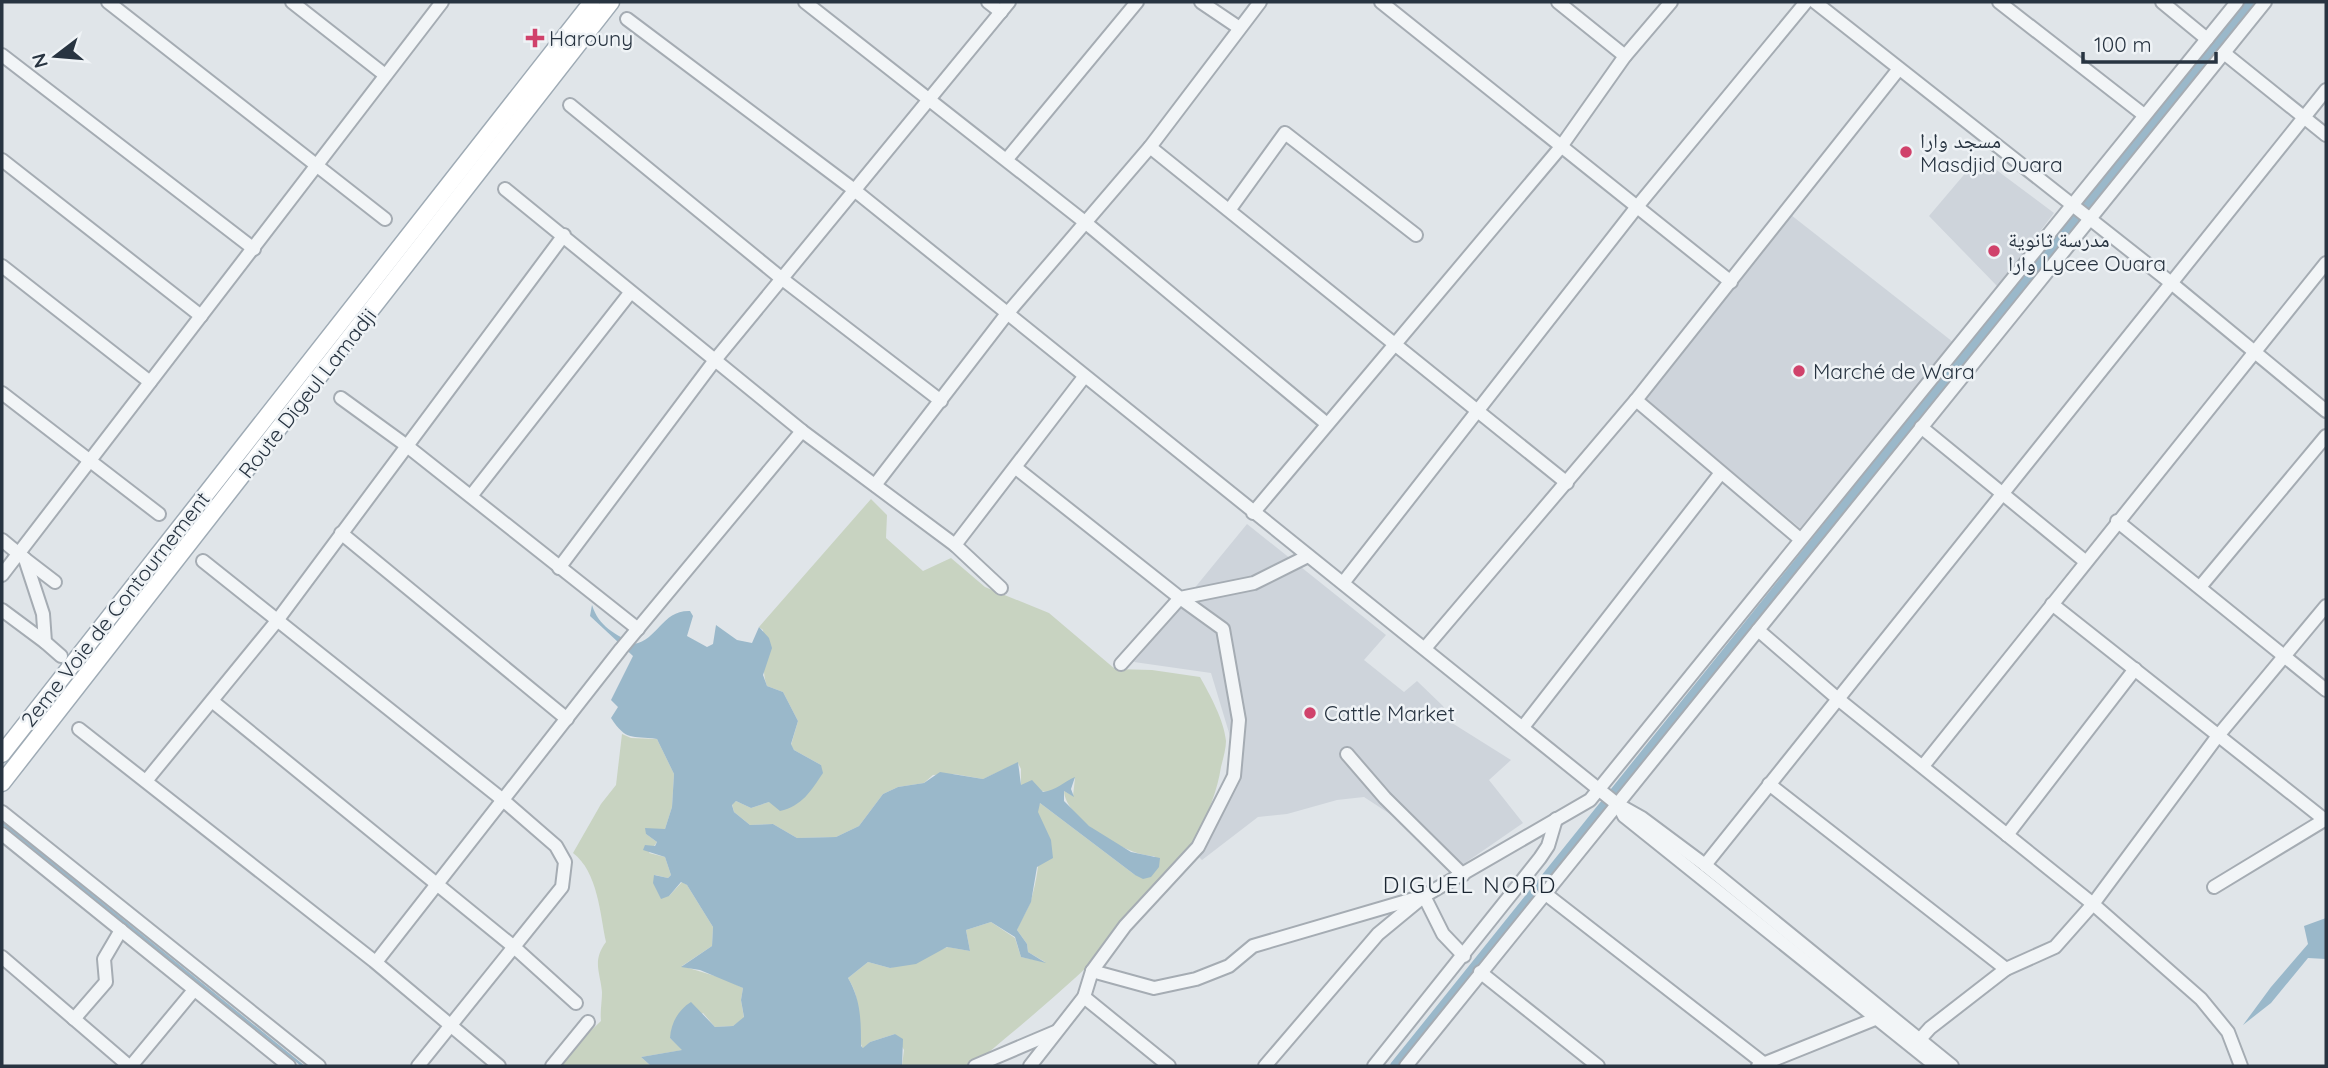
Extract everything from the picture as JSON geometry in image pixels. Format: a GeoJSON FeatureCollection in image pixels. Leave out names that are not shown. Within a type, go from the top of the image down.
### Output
{"type":"FeatureCollection","features":[{"type":"Feature","properties":{"kind":"main road","name":"2eme Voie de Contournement"},"geometry":{"type":"LineString","coordinates":[[2,754],[592,2]]}},
{"type":"Feature","properties":{"kind":"main road","name":"Route Digeul Lamadji"},"geometry":{"type":"LineString","coordinates":[[2,783],[611,2]]}},
{"type":"Feature","properties":{"kind":"street"},"geometry":{"type":"LineString","coordinates":[[108,2],[385,219]]}},
{"type":"Feature","properties":{"kind":"street"},"geometry":{"type":"LineString","coordinates":[[292,2],[384,75]]}},
{"type":"Feature","properties":{"kind":"street"},"geometry":{"type":"LineString","coordinates":[[2,575],[22,556],[88,461],[318,166],[440,2]]}},
{"type":"Feature","properties":{"kind":"street"},"geometry":{"type":"LineString","coordinates":[[805,2],[1007,159],[1327,424]]}},
{"type":"Feature","properties":{"kind":"street"},"geometry":{"type":"LineString","coordinates":[[559,568],[715,360],[1005,7],[988,2]]}},
{"type":"Feature","properties":{"kind":"street"},"geometry":{"type":"LineString","coordinates":[[1007,159],[1137,2]]}},
{"type":"Feature","properties":{"kind":"street"},"geometry":{"type":"LineString","coordinates":[[1201,2],[1238,27]]}},
{"type":"Feature","properties":{"kind":"street"},"geometry":{"type":"LineString","coordinates":[[875,485],[1006,315],[1150,147],[1238,27],[1260,2]]}},
{"type":"Feature","properties":{"kind":"street"},"geometry":{"type":"LineString","coordinates":[[1558,2],[1625,56]]}},
{"type":"Feature","properties":{"kind":"street"},"geometry":{"type":"LineString","coordinates":[[1253,513],[1560,148],[1625,56],[1671,2]]}},
{"type":"Feature","properties":{"kind":"street"},"geometry":{"type":"LineString","coordinates":[[1343,583],[1636,208],[1806,2]]}},
{"type":"Feature","properties":{"kind":"street"},"geometry":{"type":"LineString","coordinates":[[1815,2],[2170,282],[2326,411]]}},
{"type":"Feature","properties":{"kind":"street"},"geometry":{"type":"LineString","coordinates":[[1999,2],[2144,115]]}},
{"type":"Feature","properties":{"kind":"street"},"geometry":{"type":"LineString","coordinates":[[2162,2],[2207,39]]}},
{"type":"Feature","properties":{"kind":"street"},"geometry":{"type":"LineString","coordinates":[[1092,971],[1154,988],[1186,981],[1229,966],[1253,946],[1424,896],[1463,876],[1590,800],[1608,797],[1758,630],[1921,428],[2080,213],[2144,115],[2237,2]]}},
{"type":"Feature","properties":{"kind":"street"},"geometry":{"type":"LineString","coordinates":[[1406,1066],[1480,972],[1547,895],[1608,797],[1800,539],[2080,213],[2224,53],[2265,2]]}},
{"type":"Feature","properties":{"kind":"street"},"geometry":{"type":"LineString","coordinates":[[1386,3],[1560,148],[1731,282]]}},
{"type":"Feature","properties":{"kind":"street"},"geometry":{"type":"LineString","coordinates":[[627,19],[853,189],[1006,315],[1426,648],[1608,797],[1635,813],[1705,865],[1882,1016]]}},
{"type":"Feature","properties":{"kind":"street"},"geometry":{"type":"LineString","coordinates":[[2224,53],[2326,135]]}},
{"type":"Feature","properties":{"kind":"street"},"geometry":{"type":"LineString","coordinates":[[2,55],[254,249]]}},
{"type":"Feature","properties":{"kind":"street"},"geometry":{"type":"LineString","coordinates":[[1426,648],[1636,401],[1898,70]]}},
{"type":"Feature","properties":{"kind":"street"},"geometry":{"type":"LineString","coordinates":[[1705,865],[2001,492],[2326,90]]}},
{"type":"Feature","properties":{"kind":"street"},"geometry":{"type":"LineString","coordinates":[[570,105],[782,278],[941,401]]}},
{"type":"Feature","properties":{"kind":"street"},"geometry":{"type":"LineString","coordinates":[[1230,209],[1285,133],[1416,235]]}},
{"type":"Feature","properties":{"kind":"street"},"geometry":{"type":"LineString","coordinates":[[1150,147],[1479,409],[1567,483]]}},
{"type":"Feature","properties":{"kind":"street"},"geometry":{"type":"LineString","coordinates":[[2,160],[201,316]]}},
{"type":"Feature","properties":{"kind":"street"},"geometry":{"type":"LineString","coordinates":[[505,189],[802,431],[955,545],[1001,588]]}},
{"type":"Feature","properties":{"kind":"street"},"geometry":{"type":"LineString","coordinates":[[146,781],[276,622],[564,235]]}},
{"type":"Feature","properties":{"kind":"street"},"geometry":{"type":"LineString","coordinates":[[2,266],[150,382]]}},
{"type":"Feature","properties":{"kind":"street"},"geometry":{"type":"LineString","coordinates":[[1923,766],[2116,521],[2325,266]]}},
{"type":"Feature","properties":{"kind":"street"},"geometry":{"type":"LineString","coordinates":[[471,496],[630,293]]}},
{"type":"Feature","properties":{"kind":"street"},"geometry":{"type":"LineString","coordinates":[[955,545],[1084,377]]}},
{"type":"Feature","properties":{"kind":"street"},"geometry":{"type":"LineString","coordinates":[[2,393],[159,514]]}},
{"type":"Feature","properties":{"kind":"street"},"geometry":{"type":"LineString","coordinates":[[341,398],[407,446],[638,629]]}},
{"type":"Feature","properties":{"kind":"street"},"geometry":{"type":"LineString","coordinates":[[1636,401],[1800,539]]}},
{"type":"Feature","properties":{"kind":"street"},"geometry":{"type":"LineString","coordinates":[[1921,428],[2086,562]]}},
{"type":"Feature","properties":{"kind":"street"},"geometry":{"type":"LineString","coordinates":[[376,962],[638,629],[802,431]]}},
{"type":"Feature","properties":{"kind":"street"},"geometry":{"type":"LineString","coordinates":[[2200,587],[2326,436]]}},
{"type":"Feature","properties":{"kind":"street"},"geometry":{"type":"LineString","coordinates":[[1016,468],[1223,629],[1239,720],[1234,776],[1198,847],[1125,926],[1092,971],[1084,997],[1030,1066]]}},
{"type":"Feature","properties":{"kind":"street"},"geometry":{"type":"LineString","coordinates":[[1524,727],[1720,474]]}},
{"type":"Feature","properties":{"kind":"street"},"geometry":{"type":"LineString","coordinates":[[2116,521],[2326,690]]}},
{"type":"Feature","properties":{"kind":"street"},"geometry":{"type":"LineString","coordinates":[[341,533],[567,719]]}},
{"type":"Feature","properties":{"kind":"street"},"geometry":{"type":"LineString","coordinates":[[2,540],[55,582]]}},
{"type":"Feature","properties":{"kind":"street"},"geometry":{"type":"LineString","coordinates":[[22,556],[43,614],[45,642]]}},
{"type":"Feature","properties":{"kind":"street"},"geometry":{"type":"LineString","coordinates":[[1121,664],[1180,598],[1254,583],[1308,556]]}},
{"type":"Feature","properties":{"kind":"street"},"geometry":{"type":"LineString","coordinates":[[204,561],[276,622],[503,800],[556,846],[565,862],[562,887],[418,1066]]}},
{"type":"Feature","properties":{"kind":"street"},"geometry":{"type":"LineString","coordinates":[[2052,604],[2217,737],[2325,819],[2214,887]]}},
{"type":"Feature","properties":{"kind":"street"},"geometry":{"type":"LineString","coordinates":[[1916,1043],[2006,970],[2055,947],[2093,904],[2217,737],[2326,606]]}},
{"type":"Feature","properties":{"kind":"street"},"geometry":{"type":"LineString","coordinates":[[2,610],[61,656]]}},
{"type":"Feature","properties":{"kind":"street"},"geometry":{"type":"LineString","coordinates":[[1758,630],[1838,699],[2093,904],[2201,999],[2228,1032],[2240,1062]]}},
{"type":"Feature","properties":{"kind":"street"},"geometry":{"type":"LineString","coordinates":[[2007,835],[2135,670]]}},
{"type":"Feature","properties":{"kind":"street"},"geometry":{"type":"LineString","coordinates":[[212,701],[437,883],[576,1003]]}},
{"type":"Feature","properties":{"kind":"street"},"geometry":{"type":"LineString","coordinates":[[79,729],[376,962],[499,1066]]}},
{"type":"Feature","properties":{"kind":"street"},"geometry":{"type":"LineString","coordinates":[[1347,754],[1385,798],[1463,876]]}},
{"type":"Feature","properties":{"kind":"street"},"geometry":{"type":"LineString","coordinates":[[1769,784],[2006,970]]}},
{"type":"Feature","properties":{"kind":"street"},"geometry":{"type":"LineString","coordinates":[[1608,797],[1622,814],[1637,826],[1916,1043],[1952,1066]]}},
{"type":"Feature","properties":{"kind":"street"},"geometry":{"type":"LineString","coordinates":[[2,812],[319,1066]]}},
{"type":"Feature","properties":{"kind":"street"},"geometry":{"type":"LineString","coordinates":[[1374,1066],[1464,956],[1548,846],[1556,819]]}},
{"type":"Feature","properties":{"kind":"street"},"geometry":{"type":"LineString","coordinates":[[2,834],[289,1066]]}},
{"type":"Feature","properties":{"kind":"street"},"geometry":{"type":"LineString","coordinates":[[1547,895],[1763,1065],[1882,1016]]}},
{"type":"Feature","properties":{"kind":"street"},"geometry":{"type":"LineString","coordinates":[[1424,896],[1443,934],[1464,956]]}},
{"type":"Feature","properties":{"kind":"street"},"geometry":{"type":"LineString","coordinates":[[1265,1066],[1378,933],[1424,896]]}},
{"type":"Feature","properties":{"kind":"street"},"geometry":{"type":"LineString","coordinates":[[74,1019],[106,982],[104,959],[121,930]]}},
{"type":"Feature","properties":{"kind":"street"},"geometry":{"type":"LineString","coordinates":[[2,957],[130,1066],[194,990]]}},
{"type":"Feature","properties":{"kind":"street"},"geometry":{"type":"LineString","coordinates":[[1480,972],[1598,1066]]}},
{"type":"Feature","properties":{"kind":"street"},"geometry":{"type":"LineString","coordinates":[[1084,997],[1169,1066]]}},
{"type":"Feature","properties":{"kind":"street"},"geometry":{"type":"LineString","coordinates":[[552,1066],[588,1022]]}},
{"type":"Feature","properties":{"kind":"street"},"geometry":{"type":"LineString","coordinates":[[975,1066],[1057,1031]]}},
{"type":"Feature","properties":{"kind":"street"},"geometry":{"type":"LineString","coordinates":[[1916,1043],[1936,1066]]}},
{"type":"Feature","properties":{"kind":"shaded area","name":"مدرسة ثانوية وارا Lycee Ouara"},"geometry":{"type":"Polygon","coordinates":[[[1979,157],[2054,213],[1998,287],[1929,216],[1979,157]]]}},
{"type":"Feature","properties":{"kind":"shaded area","name":"Marché de Wara"},"geometry":{"type":"Polygon","coordinates":[[[1791,215],[1953,342],[1800,528],[1646,399],[1791,215]]]}},
{"type":"Feature","properties":{"kind":"shaded area"},"geometry":{"type":"Polygon","coordinates":[[[1247,524],[1386,635],[1364,660],[1404,692],[1417,681],[1443,706],[1452,723],[1511,760],[1489,780],[1523,823],[1452,872],[1393,816],[1364,797],[1337,800],[1287,814],[1258,817],[1202,860],[1190,848],[1219,800],[1233,746],[1211,673],[1134,662],[1247,524]]]}},
{"type":"Feature","properties":{"kind":"green space"},"geometry":{"type":"Polygon","coordinates":[[[871,499],[887,515],[886,538],[923,571],[951,558],[985,587],[1049,613],[1115,669],[1152,670],[1200,677],[1225,733],[1224,754],[1209,810],[1187,852],[1157,893],[1122,933],[1084,970],[972,1066],[902,1066],[904,1050],[895,1034],[870,1042],[863,1049],[858,1007],[848,978],[868,962],[890,968],[948,947],[970,951],[966,930],[991,922],[1015,938],[1021,957],[1045,962],[1028,952],[1027,944],[1017,930],[1034,889],[1040,842],[1037,808],[1040,803],[1135,875],[1155,856],[1130,850],[1086,824],[1067,802],[1064,791],[1073,796],[1075,778],[1052,791],[1021,786],[1021,769],[1018,763],[983,779],[954,774],[933,775],[924,783],[898,787],[883,794],[859,826],[836,837],[797,838],[773,824],[750,825],[734,812],[732,804],[736,801],[751,808],[769,802],[821,765],[794,750],[791,745],[798,721],[783,692],[767,686],[763,630],[759,627],[871,499]]]}},
{"type":"Feature","properties":{"kind":"green space"},"geometry":{"type":"Polygon","coordinates":[[[622,734],[631,738],[657,739],[674,774],[672,807],[665,829],[646,834],[657,842],[649,853],[665,857],[671,875],[668,878],[655,875],[669,896],[682,882],[687,885],[713,927],[712,946],[682,966],[725,979],[743,988],[741,1000],[744,1018],[733,1026],[715,1027],[703,1013],[670,1038],[683,1050],[641,1057],[651,1066],[560,1066],[576,1045],[601,1021],[602,992],[598,961],[606,942],[593,882],[588,871],[573,853],[601,804],[616,785],[622,734]]]}},
{"type":"Feature","properties":{"kind":"water"},"geometry":{"type":"Polygon","coordinates":[[[592,605],[603,624],[634,644],[649,637],[673,615],[690,611],[693,616],[687,636],[707,647],[713,644],[716,625],[737,640],[752,643],[759,627],[769,638],[772,648],[763,675],[767,686],[783,692],[798,721],[791,744],[794,750],[821,765],[823,773],[805,797],[788,809],[780,811],[769,802],[751,808],[736,801],[732,805],[734,812],[750,825],[773,824],[797,838],[836,837],[859,826],[883,794],[898,787],[924,783],[940,772],[983,779],[1018,762],[1021,785],[1032,780],[1043,792],[1075,777],[1071,789],[1074,797],[1064,791],[1064,801],[1089,826],[1131,852],[1160,858],[1159,867],[1151,877],[1143,879],[1135,875],[1040,803],[1038,812],[1051,840],[1053,858],[1037,867],[1031,902],[1017,930],[1027,944],[1028,952],[1046,963],[1021,957],[1015,937],[991,922],[966,930],[970,951],[947,947],[916,964],[890,968],[868,962],[848,978],[858,1003],[861,1046],[863,1048],[870,1042],[895,1034],[903,1039],[902,1066],[651,1066],[641,1057],[682,1050],[670,1038],[676,1017],[686,1005],[691,1002],[715,1027],[733,1026],[744,1017],[741,1000],[743,988],[700,970],[681,967],[712,946],[713,927],[687,885],[681,882],[669,896],[661,899],[653,883],[654,875],[668,878],[671,875],[665,857],[643,850],[645,845],[655,846],[657,842],[646,834],[645,828],[665,829],[672,807],[674,774],[657,739],[626,734],[611,718],[618,707],[611,700],[633,656],[590,616],[592,605]]]}},
{"type":"Feature","properties":{"kind":"water"},"geometry":{"type":"Polygon","coordinates":[[[2326,918],[2326,959],[2308,958],[2271,1003],[2243,1025],[2308,944],[2304,926],[2326,918]]]}},
{"type":"Feature","properties":{"kind":"waterway"},"geometry":{"type":"LineString","coordinates":[[1395,1066],[2249,2]]}},
{"type":"Feature","properties":{"kind":"waterway"},"geometry":{"type":"LineString","coordinates":[[2,823],[303,1066]]}},
{"type":"Feature","properties":{"kind":"place","name":"Harouny"},"geometry":{"type":"Point","coordinates":[535,38]}},
{"type":"Feature","properties":{"kind":"place","name":"مسجد وارا Masdjid Ouara"},"geometry":{"type":"Point","coordinates":[1906,152]}},
{"type":"Feature","properties":{"kind":"place","name":"مدرسة ثانوية وارا Lycee Ouara"},"geometry":{"type":"Point","coordinates":[1994,251]}},
{"type":"Feature","properties":{"kind":"place","name":"Marché de Wara"},"geometry":{"type":"Point","coordinates":[1799,371]}},
{"type":"Feature","properties":{"kind":"place","name":"Cattle Market"},"geometry":{"type":"Point","coordinates":[1310,713]}},
{"type":"Feature","properties":{"kind":"district","name":"DIGUEL NORD"},"geometry":{"type":"Point","coordinates":[1470,884]}}]}
